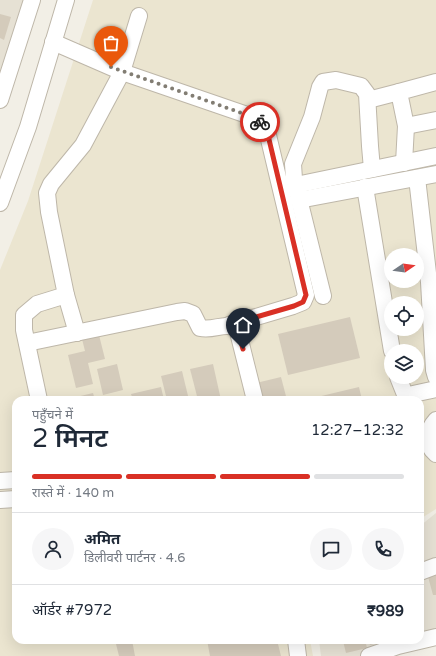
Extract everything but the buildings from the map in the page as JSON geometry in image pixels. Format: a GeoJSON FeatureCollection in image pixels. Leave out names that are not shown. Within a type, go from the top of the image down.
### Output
{"type":"FeatureCollection","features":[{"type":"Feature","properties":{"kind":"street"},"geometry":{"type":"LineString","coordinates":[[0,100],[32,0]]}},
{"type":"Feature","properties":{"kind":"street"},"geometry":{"type":"LineString","coordinates":[[0,202],[28,127],[66,0]]}},
{"type":"Feature","properties":{"kind":"street"},"geometry":{"type":"LineString","coordinates":[[77,333],[66,295],[49,212],[47,193],[51,184],[83,145],[122,72],[139,16]]}},
{"type":"Feature","properties":{"kind":"street"},"geometry":{"type":"LineString","coordinates":[[27,343],[185,311],[193,314],[200,328],[208,330],[294,306],[303,302],[306,295],[267,131],[262,122],[253,117],[122,72],[53,42]]}},
{"type":"Feature","properties":{"kind":"street"},"geometry":{"type":"LineString","coordinates":[[323,296],[298,192],[293,164],[312,117],[320,87],[323,82],[336,80],[361,86],[367,94],[372,169]]}},
{"type":"Feature","properties":{"kind":"street"},"geometry":{"type":"LineString","coordinates":[[368,100],[436,82]]}},
{"type":"Feature","properties":{"kind":"street"},"geometry":{"type":"LineString","coordinates":[[399,92],[406,126],[404,163]]}},
{"type":"Feature","properties":{"kind":"street"},"geometry":{"type":"LineString","coordinates":[[406,126],[436,120]]}},
{"type":"Feature","properties":{"kind":"street"},"geometry":{"type":"LineString","coordinates":[[298,192],[372,169],[436,156]]}},
{"type":"Feature","properties":{"kind":"street"},"geometry":{"type":"LineString","coordinates":[[298,192],[365,187],[436,174]]}},
{"type":"Feature","properties":{"kind":"street"},"geometry":{"type":"LineString","coordinates":[[417,178],[429,282],[434,370],[436,377]]}},
{"type":"Feature","properties":{"kind":"street"},"geometry":{"type":"LineString","coordinates":[[365,187],[391,344]]}},
{"type":"Feature","properties":{"kind":"street"},"geometry":{"type":"LineString","coordinates":[[38,396],[24,330],[24,315],[37,304],[66,295]]}},
{"type":"Feature","properties":{"kind":"street"},"geometry":{"type":"LineString","coordinates":[[229,325],[237,328],[254,396]]}},
{"type":"Feature","properties":{"kind":"street"},"geometry":{"type":"LineString","coordinates":[[401,384],[405,396]]}},
{"type":"Feature","properties":{"kind":"street"},"geometry":{"type":"LineString","coordinates":[[409,396],[436,389]]}},
{"type":"Feature","properties":{"kind":"street"},"geometry":{"type":"LineString","coordinates":[[436,420],[431,425],[428,432],[428,439],[430,446],[436,454]]}},
{"type":"Feature","properties":{"kind":"street"},"geometry":{"type":"LineString","coordinates":[[0,481],[12,480]]}},
{"type":"Feature","properties":{"kind":"street"},"geometry":{"type":"LineString","coordinates":[[0,500],[12,499]]}},
{"type":"Feature","properties":{"kind":"street"},"geometry":{"type":"LineString","coordinates":[[424,570],[436,566]]}},
{"type":"Feature","properties":{"kind":"street"},"geometry":{"type":"LineString","coordinates":[[424,639],[436,637]]}},
{"type":"Feature","properties":{"kind":"street"},"geometry":{"type":"LineString","coordinates":[[296,644],[298,656]]}},
{"type":"Feature","properties":{"kind":"street"},"geometry":{"type":"LineString","coordinates":[[369,656],[396,644]]}},
{"type":"Feature","properties":{"kind":"shaded area"},"geometry":{"type":"Polygon","coordinates":[[[0,0],[23,0],[0,72],[0,0]]]}},
{"type":"Feature","properties":{"kind":"shaded area"},"geometry":{"type":"Polygon","coordinates":[[[93,0],[436,0],[436,509],[424,516],[424,396],[12,396],[12,644],[311,644],[313,656],[0,656],[0,270],[28,201],[93,0]]]}},
{"type":"Feature","properties":{"kind":"shaded area"},"geometry":{"type":"Polygon","coordinates":[[[436,513],[436,637],[424,641],[424,523],[436,513]]]}},
{"type":"Feature","properties":{"kind":"shaded area"},"geometry":{"type":"Polygon","coordinates":[[[320,644],[414,644],[376,656],[321,656],[320,644]]]}},
{"type":"Feature","properties":{"kind":"way so far"},"geometry":{"type":"LineString","coordinates":[[111,67],[253,117],[260,122]]}},
{"type":"Feature","properties":{"kind":"route"},"geometry":{"type":"LineString","coordinates":[[243,349],[237,328],[229,325],[294,306],[303,302],[306,295],[267,131],[262,122],[260,122]]}}]}
